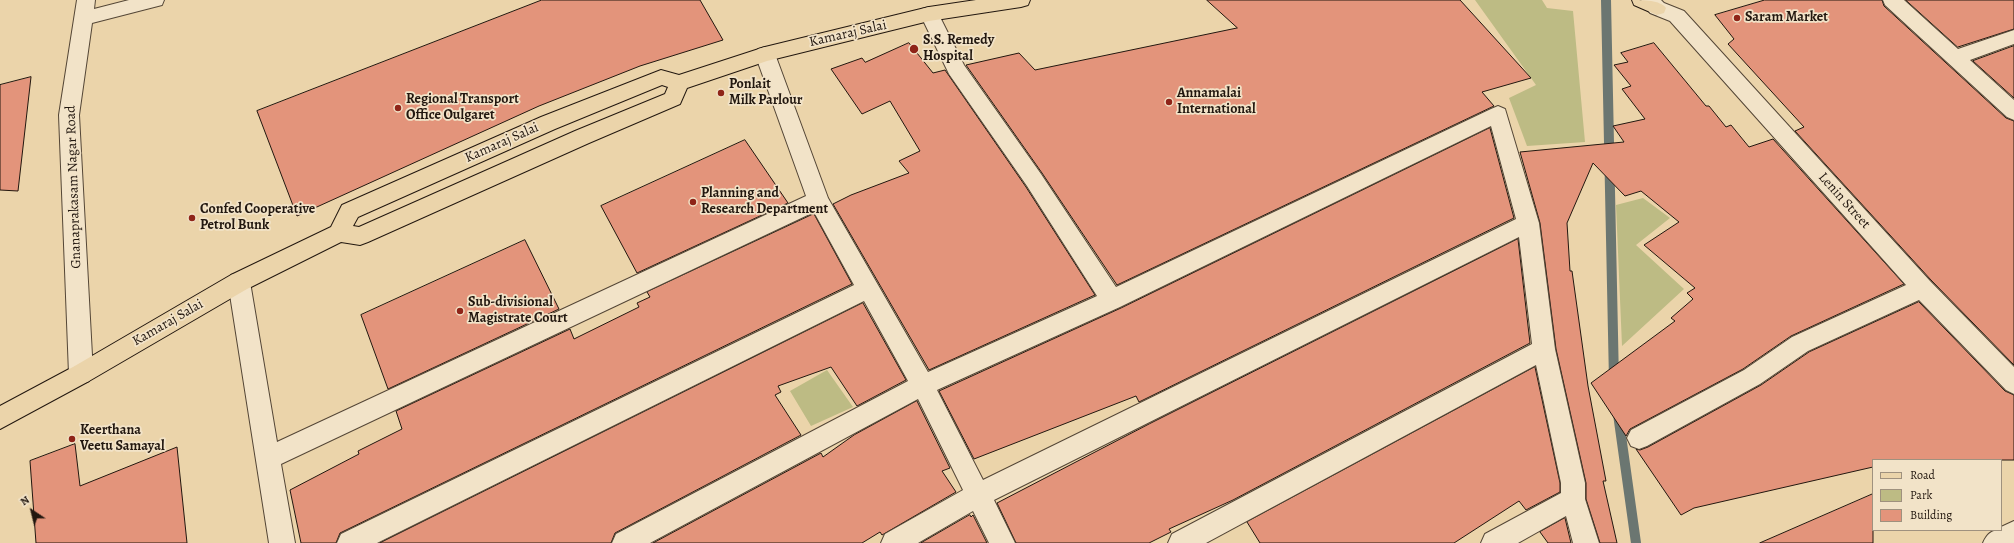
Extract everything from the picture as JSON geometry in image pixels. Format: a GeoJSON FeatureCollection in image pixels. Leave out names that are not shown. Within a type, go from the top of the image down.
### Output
{"type":"FeatureCollection","features":[{"type":"Feature","properties":{"kind":"main road","name":"Kamaraj Salai"},"geometry":{"type":"LineString","coordinates":[[339,233],[350,211],[541,126],[661,77],[679,83],[765,54],[929,14],[1021,0]]}},
{"type":"Feature","properties":{"kind":"main road","name":"Kamaraj Salai"},"geometry":{"type":"LineString","coordinates":[[0,418],[81,374],[239,282],[339,233],[360,236],[582,137],[673,99],[679,83]]}},
{"type":"Feature","properties":{"kind":"street"},"geometry":{"type":"LineString","coordinates":[[84,9],[155,0]]}},
{"type":"Feature","properties":{"kind":"street"},"geometry":{"type":"LineString","coordinates":[[1892,0],[2014,112]]}},
{"type":"Feature","properties":{"kind":"street","name":"Lenin Street"},"geometry":{"type":"LineString","coordinates":[[1660,5],[1922,288],[2014,383]]}},
{"type":"Feature","properties":{"kind":"street","name":"Gnanaprakasam Nagar Road"},"geometry":{"type":"LineString","coordinates":[[81,374],[69,115],[84,9]]}},
{"type":"Feature","properties":{"kind":"street"},"geometry":{"type":"LineString","coordinates":[[929,14],[956,69],[1034,180],[1112,300]]}},
{"type":"Feature","properties":{"kind":"street"},"geometry":{"type":"LineString","coordinates":[[1955,58],[2014,36]]}},
{"type":"Feature","properties":{"kind":"street"},"geometry":{"type":"LineString","coordinates":[[765,54],[818,200],[867,289],[923,385],[1002,543]]}},
{"type":"Feature","properties":{"kind":"street"},"geometry":{"type":"LineString","coordinates":[[625,543],[923,385],[1112,300],[1498,114],[1528,223],[1544,349],[1573,483],[1573,499],[1586,543]]}},
{"type":"Feature","properties":{"kind":"street"},"geometry":{"type":"LineString","coordinates":[[267,459],[818,200]]}},
{"type":"Feature","properties":{"kind":"street"},"geometry":{"type":"LineString","coordinates":[[894,543],[978,495],[1528,223]]}},
{"type":"Feature","properties":{"kind":"street"},"geometry":{"type":"LineString","coordinates":[[239,282],[282,543]]}},
{"type":"Feature","properties":{"kind":"street"},"geometry":{"type":"LineString","coordinates":[[1639,438],[1752,377],[1800,344],[1922,288]]}},
{"type":"Feature","properties":{"kind":"street"},"geometry":{"type":"LineString","coordinates":[[350,543],[867,289]]}},
{"type":"Feature","properties":{"kind":"street"},"geometry":{"type":"LineString","coordinates":[[1181,543],[1544,349]]}},
{"type":"Feature","properties":{"kind":"street"},"geometry":{"type":"LineString","coordinates":[[1494,543],[1573,499]]}},
{"type":"Feature","properties":{"kind":"street"},"geometry":{"type":"LineString","coordinates":[[1996,543],[2014,533]]}},
{"type":"Feature","properties":{"kind":"green space"},"geometry":{"type":"Polygon","coordinates":[[[1475,0],[1542,0],[1547,8],[1573,11],[1585,142],[1527,146],[1509,98],[1536,85],[1475,0]]]}},
{"type":"Feature","properties":{"kind":"green space"},"geometry":{"type":"Polygon","coordinates":[[[1643,198],[1670,218],[1636,245],[1684,289],[1622,346],[1616,205],[1643,198]]]}},
{"type":"Feature","properties":{"kind":"green space"},"geometry":{"type":"Polygon","coordinates":[[[827,370],[853,407],[811,426],[790,391],[827,370]]]}},
{"type":"Feature","properties":{"kind":"building","name":"Regional Transport Office Oulgaret"},"geometry":{"type":"Polygon","coordinates":[[[542,0],[700,0],[723,40],[640,66],[539,106],[297,216],[257,111],[542,0]]]}},
{"type":"Feature","properties":{"kind":"building"},"geometry":{"type":"Polygon","coordinates":[[[1207,0],[1460,0],[1531,78],[1482,92],[1494,106],[1117,285],[1042,173],[966,65],[1019,53],[1035,70],[1237,28],[1207,0]]]}},
{"type":"Feature","properties":{"kind":"building"},"geometry":{"type":"Polygon","coordinates":[[[1765,0],[1882,0],[1884,6],[2006,118],[2014,121],[2014,365],[1931,280],[1795,131],[1804,127],[1728,44],[1734,39],[1715,15],[1765,0]]]}},
{"type":"Feature","properties":{"kind":"building"},"geometry":{"type":"Polygon","coordinates":[[[1906,0],[2014,0],[2014,29],[1958,47],[1906,0]]]}},
{"type":"Feature","properties":{"kind":"building"},"geometry":{"type":"Polygon","coordinates":[[[909,43],[933,73],[945,70],[1026,187],[1095,295],[929,370],[833,204],[851,195],[909,173],[899,161],[920,151],[890,101],[862,114],[831,69],[862,58],[865,62],[909,43]]]}},
{"type":"Feature","properties":{"kind":"building"},"geometry":{"type":"Polygon","coordinates":[[[1654,43],[1706,106],[1709,106],[1726,127],[1731,125],[1749,147],[1773,139],[1904,284],[1791,336],[1743,369],[1630,429],[1626,436],[1591,383],[1675,321],[1671,318],[1693,299],[1687,293],[1695,288],[1644,245],[1679,222],[1641,191],[1625,196],[1593,163],[1567,223],[1570,271],[1572,271],[1588,386],[1606,481],[1603,481],[1617,543],[1600,543],[1586,499],[1586,483],[1556,349],[1540,223],[1520,152],[1624,142],[1613,126],[1645,119],[1622,89],[1631,86],[1614,65],[1628,62],[1621,53],[1654,43]]]}},
{"type":"Feature","properties":{"kind":"building"},"geometry":{"type":"Polygon","coordinates":[[[2014,46],[2014,98],[1973,61],[2014,46]]]}},
{"type":"Feature","properties":{"kind":"building"},"geometry":{"type":"Polygon","coordinates":[[[31,77],[18,191],[0,190],[0,85],[31,77]]]}},
{"type":"Feature","properties":{"kind":"building"},"geometry":{"type":"Polygon","coordinates":[[[1490,128],[1514,218],[1139,402],[1136,396],[974,459],[939,391],[1121,308],[1490,128]]]}},
{"type":"Feature","properties":{"kind":"building","name":"Planning and Research Department"},"geometry":{"type":"Polygon","coordinates":[[[745,140],[788,203],[637,273],[601,206],[745,140]]]}},
{"type":"Feature","properties":{"kind":"building"},"geometry":{"type":"Polygon","coordinates":[[[814,214],[852,284],[340,533],[336,543],[301,543],[290,490],[359,454],[358,451],[402,429],[396,411],[570,329],[574,339],[639,307],[637,303],[650,297],[647,292],[814,214]]]}},
{"type":"Feature","properties":{"kind":"building"},"geometry":{"type":"Polygon","coordinates":[[[1518,239],[1530,343],[1233,500],[1169,529],[1171,532],[1149,543],[1016,543],[997,503],[1149,424],[1518,239]]]}},
{"type":"Feature","properties":{"kind":"building","name":"Sub-divisional Magistrate Court"},"geometry":{"type":"Polygon","coordinates":[[[525,240],[559,309],[388,389],[361,315],[525,240]]]}},
{"type":"Feature","properties":{"kind":"building"},"geometry":{"type":"Polygon","coordinates":[[[1919,302],[2005,391],[2014,395],[2014,460],[1872,459],[1872,467],[1694,508],[1681,515],[1636,449],[1640,450],[1648,447],[1761,385],[1809,352],[1919,302]]]}},
{"type":"Feature","properties":{"kind":"building"},"geometry":{"type":"Polygon","coordinates":[[[863,303],[906,380],[857,406],[831,367],[778,386],[781,392],[775,395],[801,435],[615,533],[611,543],[380,543],[863,303]]]}},
{"type":"Feature","properties":{"kind":"building"},"geometry":{"type":"Polygon","coordinates":[[[1535,367],[1560,483],[1560,492],[1526,510],[1519,501],[1454,543],[1260,543],[1247,522],[1535,367]]]}},
{"type":"Feature","properties":{"kind":"building"},"geometry":{"type":"Polygon","coordinates":[[[917,401],[950,468],[942,471],[956,492],[882,535],[880,532],[862,543],[653,543],[821,453],[823,457],[854,435],[917,401]]]}},
{"type":"Feature","properties":{"kind":"building"},"geometry":{"type":"Polygon","coordinates":[[[75,444],[80,486],[177,447],[187,543],[36,543],[30,461],[75,444]]]}},
{"type":"Feature","properties":{"kind":"building"},"geometry":{"type":"Polygon","coordinates":[[[1872,494],[1873,543],[1760,543],[1872,494]]]}},
{"type":"Feature","properties":{"kind":"building"},"geometry":{"type":"Polygon","coordinates":[[[970,515],[971,517],[973,515],[987,543],[921,543],[970,515]]]}},
{"type":"Feature","properties":{"kind":"building"},"geometry":{"type":"Polygon","coordinates":[[[1565,518],[1571,543],[1548,543],[1540,532],[1565,518]]]}},
{"type":"Feature","properties":{"kind":"waterway"},"geometry":{"type":"LineString","coordinates":[[1606,0],[1614,381]]}},
{"type":"Feature","properties":{"kind":"waterway"},"geometry":{"type":"LineString","coordinates":[[1618,414],[1636,543]]}},
{"type":"Feature","properties":{"kind":"place","name":"Saram Market"},"geometry":{"type":"Point","coordinates":[1737,18]}},
{"type":"Feature","properties":{"kind":"place","name":"S.S. Remedy Hospital"},"geometry":{"type":"Point","coordinates":[914,49]}},
{"type":"Feature","properties":{"kind":"place","name":"Ponlait Milk Parlour"},"geometry":{"type":"Point","coordinates":[721,93]}},
{"type":"Feature","properties":{"kind":"place","name":"Annamalai International"},"geometry":{"type":"Point","coordinates":[1169,102]}},
{"type":"Feature","properties":{"kind":"place","name":"Regional Transport Office Oulgaret"},"geometry":{"type":"Point","coordinates":[398,108]}},
{"type":"Feature","properties":{"kind":"place","name":"Planning and Research Department"},"geometry":{"type":"Point","coordinates":[693,202]}},
{"type":"Feature","properties":{"kind":"place","name":"Confed Cooperative Petrol Bunk"},"geometry":{"type":"Point","coordinates":[192,218]}},
{"type":"Feature","properties":{"kind":"place","name":"Sub-divisional Magistrate Court"},"geometry":{"type":"Point","coordinates":[460,311]}},
{"type":"Feature","properties":{"kind":"place","name":"Keerthana Veetu Samayal"},"geometry":{"type":"Point","coordinates":[72,439]}}]}
